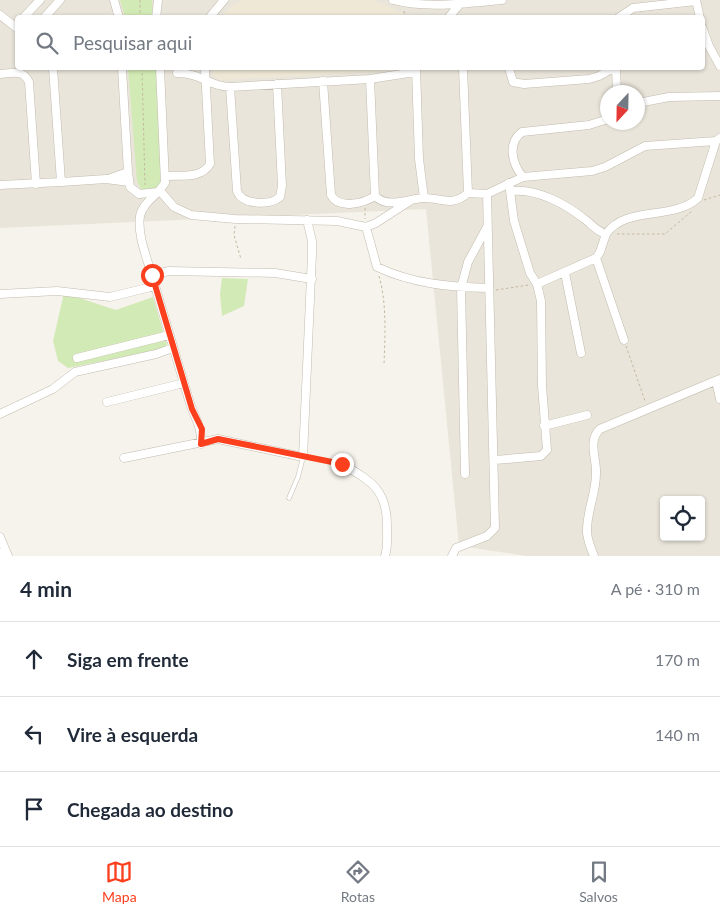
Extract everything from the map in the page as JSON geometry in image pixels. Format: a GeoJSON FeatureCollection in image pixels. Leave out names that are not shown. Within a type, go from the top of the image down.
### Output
{"type":"FeatureCollection","features":[{"type":"Feature","properties":{"kind":"street"},"geometry":{"type":"LineString","coordinates":[[26,15],[40,0]]}},
{"type":"Feature","properties":{"kind":"street"},"geometry":{"type":"LineString","coordinates":[[47,15],[60,0]]}},
{"type":"Feature","properties":{"kind":"street"},"geometry":{"type":"LineString","coordinates":[[114,0],[117,15]]}},
{"type":"Feature","properties":{"kind":"street"},"geometry":{"type":"LineString","coordinates":[[156,15],[158,0]]}},
{"type":"Feature","properties":{"kind":"street"},"geometry":{"type":"LineString","coordinates":[[212,15],[224,0]]}},
{"type":"Feature","properties":{"kind":"street"},"geometry":{"type":"LineString","coordinates":[[393,0],[409,4],[496,0]]}},
{"type":"Feature","properties":{"kind":"street"},"geometry":{"type":"LineString","coordinates":[[623,15],[640,7],[696,0],[699,15]]}},
{"type":"Feature","properties":{"kind":"street"},"geometry":{"type":"LineString","coordinates":[[451,15],[461,3]]}},
{"type":"Feature","properties":{"kind":"street"},"geometry":{"type":"LineString","coordinates":[[0,15],[15,25]]}},
{"type":"Feature","properties":{"kind":"street"},"geometry":{"type":"LineString","coordinates":[[706,47],[720,66]]}},
{"type":"Feature","properties":{"kind":"street"},"geometry":{"type":"LineString","coordinates":[[54,70],[61,182]]}},
{"type":"Feature","properties":{"kind":"street"},"geometry":{"type":"LineString","coordinates":[[122,70],[128,172],[129,182],[134,191],[146,193],[159,192],[174,207],[184,213],[235,219],[351,222],[366,227],[371,226],[410,201]]}},
{"type":"Feature","properties":{"kind":"street"},"geometry":{"type":"LineString","coordinates":[[160,70],[166,183],[144,206],[140,214],[139,224],[169,335],[192,409],[202,429],[201,444]]}},
{"type":"Feature","properties":{"kind":"street"},"geometry":{"type":"LineString","coordinates":[[166,176],[197,175],[210,164],[204,70]]}},
{"type":"Feature","properties":{"kind":"street"},"geometry":{"type":"LineString","coordinates":[[177,73],[191,73],[205,78],[214,86],[230,87],[370,79],[415,70],[419,159],[424,198]]}},
{"type":"Feature","properties":{"kind":"street"},"geometry":{"type":"LineString","coordinates":[[375,196],[382,201],[410,201],[424,198],[450,201],[463,198],[468,193],[463,70]]}},
{"type":"Feature","properties":{"kind":"street"},"geometry":{"type":"LineString","coordinates":[[511,70],[514,82],[524,84],[589,79],[611,70]]}},
{"type":"Feature","properties":{"kind":"street"},"geometry":{"type":"LineString","coordinates":[[615,70],[616,85]]}},
{"type":"Feature","properties":{"kind":"street"},"geometry":{"type":"LineString","coordinates":[[0,74],[19,72],[24,74],[29,82],[36,184]]}},
{"type":"Feature","properties":{"kind":"street"},"geometry":{"type":"LineString","coordinates":[[370,79],[375,196]]}},
{"type":"Feature","properties":{"kind":"street"},"geometry":{"type":"LineString","coordinates":[[323,81],[331,196],[340,202],[364,202],[375,196]]}},
{"type":"Feature","properties":{"kind":"street"},"geometry":{"type":"LineString","coordinates":[[230,87],[237,191],[240,196],[248,201],[271,202],[280,197],[282,186],[277,84]]}},
{"type":"Feature","properties":{"kind":"street"},"geometry":{"type":"LineString","coordinates":[[645,101],[662,97],[720,96]]}},
{"type":"Feature","properties":{"kind":"street"},"geometry":{"type":"LineString","coordinates":[[523,177],[514,165],[513,145],[516,136],[522,132],[589,125],[600,122]]}},
{"type":"Feature","properties":{"kind":"street"},"geometry":{"type":"LineString","coordinates":[[468,193],[487,194],[510,187],[523,177],[592,171],[605,167],[634,151],[654,144],[718,140],[698,198],[691,204],[672,211],[632,218],[615,224],[606,234],[596,258],[537,284]]}},
{"type":"Feature","properties":{"kind":"street"},"geometry":{"type":"LineString","coordinates":[[106,180],[128,172]]}},
{"type":"Feature","properties":{"kind":"street"},"geometry":{"type":"LineString","coordinates":[[0,186],[106,180],[129,182]]}},
{"type":"Feature","properties":{"kind":"street"},"geometry":{"type":"LineString","coordinates":[[510,187],[527,190],[547,198],[570,210],[597,230],[606,234]]}},
{"type":"Feature","properties":{"kind":"street"},"geometry":{"type":"LineString","coordinates":[[495,460],[545,454],[541,301],[537,284],[530,273],[514,221],[510,187]]}},
{"type":"Feature","properties":{"kind":"street"},"geometry":{"type":"LineString","coordinates":[[452,556],[456,548],[488,536],[494,530],[495,460],[487,194]]}},
{"type":"Feature","properties":{"kind":"street"},"geometry":{"type":"LineString","coordinates":[[124,458],[201,444],[218,439],[303,456],[312,279],[312,241],[307,220]]}},
{"type":"Feature","properties":{"kind":"street"},"geometry":{"type":"LineString","coordinates":[[465,474],[460,288],[468,262],[488,226]]}},
{"type":"Feature","properties":{"kind":"street"},"geometry":{"type":"LineString","coordinates":[[366,227],[377,268],[398,278],[460,288],[489,289]]}},
{"type":"Feature","properties":{"kind":"street"},"geometry":{"type":"LineString","coordinates":[[596,258],[624,340]]}},
{"type":"Feature","properties":{"kind":"street"},"geometry":{"type":"LineString","coordinates":[[152,275],[169,271],[275,273],[312,279]]}},
{"type":"Feature","properties":{"kind":"street"},"geometry":{"type":"LineString","coordinates":[[565,273],[582,354]]}},
{"type":"Feature","properties":{"kind":"street"},"geometry":{"type":"LineString","coordinates":[[0,294],[57,291],[110,297],[155,286]]}},
{"type":"Feature","properties":{"kind":"street"},"geometry":{"type":"LineString","coordinates":[[77,358],[169,335]]}},
{"type":"Feature","properties":{"kind":"street"},"geometry":{"type":"LineString","coordinates":[[0,414],[53,389],[75,372],[156,354],[173,348]]}},
{"type":"Feature","properties":{"kind":"street"},"geometry":{"type":"LineString","coordinates":[[594,556],[588,541],[587,524],[596,475],[595,434],[647,409],[718,380],[720,399]]}},
{"type":"Feature","properties":{"kind":"street"},"geometry":{"type":"LineString","coordinates":[[107,402],[184,383]]}},
{"type":"Feature","properties":{"kind":"street"},"geometry":{"type":"LineString","coordinates":[[544,426],[587,415]]}},
{"type":"Feature","properties":{"kind":"street"},"geometry":{"type":"LineString","coordinates":[[342,464],[364,476],[378,489],[385,502],[388,511],[385,556]]}},
{"type":"Feature","properties":{"kind":"street"},"geometry":{"type":"LineString","coordinates":[[0,537],[8,556]]}},
{"type":"Feature","properties":{"kind":"lane"},"geometry":{"type":"LineString","coordinates":[[289,498],[298,477],[303,456]]}},
{"type":"Feature","properties":{"kind":"path"},"geometry":{"type":"LineString","coordinates":[[140,0],[140,15]]}},
{"type":"Feature","properties":{"kind":"path"},"geometry":{"type":"LineString","coordinates":[[142,70],[146,193]]}},
{"type":"Feature","properties":{"kind":"path"},"geometry":{"type":"LineString","coordinates":[[606,234],[665,234],[705,200],[720,195]]}},
{"type":"Feature","properties":{"kind":"path"},"geometry":{"type":"LineString","coordinates":[[364,202],[366,227]]}},
{"type":"Feature","properties":{"kind":"path"},"geometry":{"type":"LineString","coordinates":[[235,219],[234,235],[241,259]]}},
{"type":"Feature","properties":{"kind":"path"},"geometry":{"type":"LineString","coordinates":[[377,268],[383,288],[384,365]]}},
{"type":"Feature","properties":{"kind":"path"},"geometry":{"type":"LineString","coordinates":[[489,289],[537,284]]}},
{"type":"Feature","properties":{"kind":"path"},"geometry":{"type":"LineString","coordinates":[[624,340],[647,409]]}},
{"type":"Feature","properties":{"kind":"path"},"geometry":{"type":"LineString","coordinates":[[303,456],[342,464]]}},
{"type":"Feature","properties":{"kind":"shaded area"},"geometry":{"type":"Polygon","coordinates":[[[0,0],[720,0],[720,556],[526,556],[459,546],[426,209],[0,228],[0,0]]]}},
{"type":"Feature","properties":{"kind":"shaded area"},"geometry":{"type":"Polygon","coordinates":[[[242,0],[373,0],[403,13],[403,15],[224,15],[234,4],[242,0]]]}},
{"type":"Feature","properties":{"kind":"shaded area"},"geometry":{"type":"Polygon","coordinates":[[[213,70],[400,70],[220,80],[213,74],[213,70]]]}},
{"type":"Feature","properties":{"kind":"green space"},"geometry":{"type":"Polygon","coordinates":[[[120,0],[152,0],[153,15],[124,15],[120,0]]]}},
{"type":"Feature","properties":{"kind":"green space"},"geometry":{"type":"Polygon","coordinates":[[[128,70],[156,70],[163,178],[155,190],[141,189],[137,181],[128,70]]]}},
{"type":"Feature","properties":{"kind":"green space"},"geometry":{"type":"Polygon","coordinates":[[[222,278],[248,279],[244,306],[222,316],[220,294],[222,278]]]}},
{"type":"Feature","properties":{"kind":"green space"},"geometry":{"type":"Polygon","coordinates":[[[64,293],[116,310],[153,297],[168,348],[68,368],[58,361],[53,341],[64,293]]]}},
{"type":"Feature","properties":{"kind":"route"},"geometry":{"type":"LineString","coordinates":[[152,275],[192,409],[202,429],[201,444],[218,439],[342,464]]}}]}
